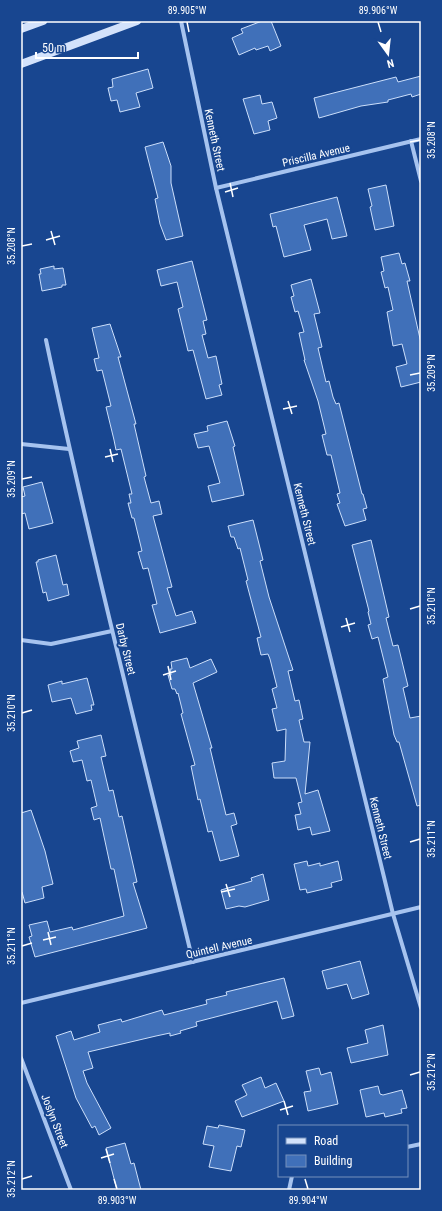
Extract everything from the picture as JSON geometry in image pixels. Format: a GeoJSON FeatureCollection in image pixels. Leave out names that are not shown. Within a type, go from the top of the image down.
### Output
{"type":"FeatureCollection","features":[{"type":"Feature","properties":{"kind":"main road"},"geometry":{"type":"LineString","coordinates":[[21,29],[43,21]]}},
{"type":"Feature","properties":{"kind":"main road"},"geometry":{"type":"LineString","coordinates":[[21,64],[137,21]]}},
{"type":"Feature","properties":{"kind":"street","name":"Kenneth Street"},"geometry":{"type":"LineString","coordinates":[[181,21],[216,188],[393,914],[421,1008]]}},
{"type":"Feature","properties":{"kind":"street","name":"Priscilla Avenue"},"geometry":{"type":"LineString","coordinates":[[216,188],[421,139]]}},
{"type":"Feature","properties":{"kind":"street"},"geometry":{"type":"LineString","coordinates":[[411,141],[421,181]]}},
{"type":"Feature","properties":{"kind":"street","name":"Darby Street"},"geometry":{"type":"LineString","coordinates":[[46,340],[69,449],[112,631],[193,962]]}},
{"type":"Feature","properties":{"kind":"street"},"geometry":{"type":"LineString","coordinates":[[21,444],[69,449]]}},
{"type":"Feature","properties":{"kind":"street"},"geometry":{"type":"LineString","coordinates":[[21,640],[51,644],[112,631]]}},
{"type":"Feature","properties":{"kind":"street","name":"Quintell Avenue"},"geometry":{"type":"LineString","coordinates":[[21,1003],[421,908]]}},
{"type":"Feature","properties":{"kind":"street","name":"Joslyn Street"},"geometry":{"type":"LineString","coordinates":[[21,1058],[71,1190]]}},
{"type":"Feature","properties":{"kind":"street"},"geometry":{"type":"LineString","coordinates":[[408,1147],[421,1144]]}},
{"type":"Feature","properties":{"kind":"street"},"geometry":{"type":"LineString","coordinates":[[289,1190],[292,1177]]}},
{"type":"Feature","properties":{"kind":"building"},"geometry":{"type":"Polygon","coordinates":[[[262,21],[271,21],[281,46],[270,51],[268,46],[256,50],[255,48],[239,55],[232,38],[243,33],[241,29],[262,21]]]}},
{"type":"Feature","properties":{"kind":"building"},"geometry":{"type":"Polygon","coordinates":[[[148,69],[153,88],[136,93],[140,107],[120,112],[117,100],[111,101],[108,88],[113,87],[112,79],[148,69]]]}},
{"type":"Feature","properties":{"kind":"building"},"geometry":{"type":"Polygon","coordinates":[[[421,76],[421,94],[412,97],[411,94],[388,100],[388,102],[361,106],[319,118],[314,98],[396,77],[398,82],[421,76]]]}},
{"type":"Feature","properties":{"kind":"building"},"geometry":{"type":"Polygon","coordinates":[[[260,95],[262,104],[272,102],[277,118],[268,121],[270,130],[254,134],[243,99],[260,95]]]}},
{"type":"Feature","properties":{"kind":"building"},"geometry":{"type":"Polygon","coordinates":[[[163,142],[171,166],[171,183],[183,236],[166,240],[160,224],[155,199],[158,198],[145,147],[163,142]]]}},
{"type":"Feature","properties":{"kind":"building"},"geometry":{"type":"Polygon","coordinates":[[[386,185],[394,226],[375,230],[368,189],[386,185]]]}},
{"type":"Feature","properties":{"kind":"building"},"geometry":{"type":"Polygon","coordinates":[[[337,197],[347,236],[332,239],[327,219],[304,225],[311,250],[284,257],[276,226],[273,227],[270,214],[337,197]]]}},
{"type":"Feature","properties":{"kind":"building"},"geometry":{"type":"Polygon","coordinates":[[[399,253],[402,264],[405,263],[410,281],[407,281],[421,343],[421,382],[401,387],[396,367],[407,364],[402,344],[393,346],[387,312],[393,310],[388,287],[385,288],[381,272],[384,271],[381,257],[399,253]]]}},
{"type":"Feature","properties":{"kind":"building"},"geometry":{"type":"Polygon","coordinates":[[[192,261],[207,320],[203,321],[206,334],[202,335],[208,358],[216,356],[222,384],[219,385],[222,395],[206,399],[193,350],[188,351],[178,309],[183,307],[177,282],[161,286],[157,270],[192,261]]]}},
{"type":"Feature","properties":{"kind":"building"},"geometry":{"type":"Polygon","coordinates":[[[54,266],[54,269],[63,268],[66,285],[42,291],[39,274],[41,274],[40,269],[54,266]]]}},
{"type":"Feature","properties":{"kind":"building"},"geometry":{"type":"Polygon","coordinates":[[[311,279],[320,313],[314,314],[322,347],[318,348],[326,382],[329,381],[336,404],[339,403],[362,494],[367,508],[363,509],[366,520],[345,526],[337,504],[340,503],[337,494],[340,493],[331,455],[327,455],[322,435],[326,434],[318,401],[304,360],[299,333],[304,332],[298,311],[295,312],[291,297],[294,296],[291,285],[311,279]]]}},
{"type":"Feature","properties":{"kind":"building"},"geometry":{"type":"Polygon","coordinates":[[[110,324],[121,357],[118,357],[136,424],[134,424],[146,476],[144,477],[151,503],[159,501],[162,514],[153,516],[172,587],[167,588],[176,616],[192,611],[196,623],[160,633],[152,605],[157,604],[148,568],[143,569],[138,552],[142,551],[134,518],[132,518],[128,503],[131,503],[129,494],[132,494],[121,449],[116,450],[106,407],[111,406],[102,370],[97,371],[94,359],[99,358],[92,328],[110,324]]]}},
{"type":"Feature","properties":{"kind":"building"},"geometry":{"type":"Polygon","coordinates":[[[227,421],[235,446],[233,447],[244,495],[212,502],[208,486],[220,483],[209,446],[198,448],[194,434],[208,431],[207,426],[227,421]]]}},
{"type":"Feature","properties":{"kind":"building"},"geometry":{"type":"Polygon","coordinates":[[[42,482],[53,523],[29,529],[25,513],[21,514],[21,497],[25,496],[23,487],[42,482]]]}},
{"type":"Feature","properties":{"kind":"building"},"geometry":{"type":"Polygon","coordinates":[[[253,520],[263,560],[260,561],[269,597],[293,670],[288,671],[295,701],[299,700],[303,719],[299,720],[304,742],[310,742],[305,794],[318,790],[330,831],[312,835],[310,827],[298,830],[295,815],[301,814],[298,803],[302,802],[296,778],[274,778],[272,763],[285,761],[286,729],[277,731],[272,709],[277,708],[272,689],[277,687],[268,654],[261,655],[257,638],[261,637],[246,581],[248,580],[240,548],[238,549],[234,537],[231,537],[228,526],[253,520]]]}},
{"type":"Feature","properties":{"kind":"building"},"geometry":{"type":"Polygon","coordinates":[[[371,540],[389,617],[386,618],[393,646],[398,645],[408,686],[403,688],[410,718],[421,716],[421,805],[417,806],[399,742],[397,742],[394,735],[383,679],[388,677],[378,637],[372,639],[368,625],[371,624],[369,611],[352,545],[371,540]]]}},
{"type":"Feature","properties":{"kind":"building"},"geometry":{"type":"Polygon","coordinates":[[[56,555],[63,585],[67,584],[69,595],[48,601],[46,592],[43,593],[36,562],[38,562],[38,560],[56,555]]]}},
{"type":"Feature","properties":{"kind":"building"},"geometry":{"type":"Polygon","coordinates":[[[187,658],[190,668],[211,659],[217,672],[193,683],[212,748],[210,748],[226,815],[234,813],[237,824],[231,826],[239,856],[220,861],[212,831],[208,832],[200,799],[198,800],[191,766],[195,765],[181,714],[183,713],[178,693],[177,694],[175,689],[172,689],[168,675],[171,675],[171,662],[187,658]]]}},
{"type":"Feature","properties":{"kind":"building"},"geometry":{"type":"Polygon","coordinates":[[[87,678],[94,705],[91,705],[92,710],[76,714],[71,698],[52,702],[48,685],[62,681],[62,684],[87,678]]]}},
{"type":"Feature","properties":{"kind":"building"},"geometry":{"type":"Polygon","coordinates":[[[101,735],[106,756],[101,757],[109,791],[113,790],[119,817],[122,816],[137,882],[133,883],[147,928],[35,957],[29,937],[32,936],[29,925],[47,921],[50,932],[72,927],[73,930],[124,916],[114,869],[111,869],[100,818],[94,820],[91,808],[97,806],[91,780],[87,781],[82,760],[73,762],[70,751],[79,748],[77,741],[101,735]]]}},
{"type":"Feature","properties":{"kind":"building"},"geometry":{"type":"Polygon","coordinates":[[[31,810],[45,851],[53,884],[42,887],[44,898],[25,903],[22,892],[21,893],[21,813],[31,810]]]}},
{"type":"Feature","properties":{"kind":"building"},"geometry":{"type":"Polygon","coordinates":[[[307,861],[308,866],[320,863],[320,866],[338,861],[342,880],[331,883],[332,887],[307,893],[306,889],[300,890],[294,864],[307,861]]]}},
{"type":"Feature","properties":{"kind":"building"},"geometry":{"type":"Polygon","coordinates":[[[263,874],[269,900],[245,907],[239,906],[226,909],[221,890],[252,881],[251,878],[263,874]]]}},
{"type":"Feature","properties":{"kind":"building"},"geometry":{"type":"Polygon","coordinates":[[[360,961],[369,994],[352,999],[347,984],[327,989],[322,971],[360,961]]]}},
{"type":"Feature","properties":{"kind":"building"},"geometry":{"type":"Polygon","coordinates":[[[284,978],[294,1016],[282,1019],[277,1001],[196,1022],[197,1026],[180,1031],[181,1033],[170,1036],[170,1033],[88,1052],[93,1068],[83,1071],[87,1083],[111,1128],[99,1135],[95,1126],[92,1128],[76,1098],[56,1036],[71,1031],[74,1040],[100,1032],[98,1025],[121,1019],[122,1022],[162,1010],[164,1015],[207,1004],[206,1000],[227,995],[226,992],[284,978]]]}},
{"type":"Feature","properties":{"kind":"building"},"geometry":{"type":"Polygon","coordinates":[[[383,1025],[388,1055],[351,1063],[347,1048],[368,1043],[365,1030],[383,1025]]]}},
{"type":"Feature","properties":{"kind":"building"},"geometry":{"type":"Polygon","coordinates":[[[319,1068],[321,1075],[331,1072],[338,1104],[308,1111],[304,1092],[311,1091],[306,1071],[319,1068]]]}},
{"type":"Feature","properties":{"kind":"building"},"geometry":{"type":"Polygon","coordinates":[[[261,1077],[265,1088],[276,1083],[284,1101],[242,1117],[235,1101],[247,1095],[242,1085],[261,1077]]]}},
{"type":"Feature","properties":{"kind":"building"},"geometry":{"type":"Polygon","coordinates":[[[378,1086],[380,1094],[383,1095],[402,1090],[407,1108],[401,1109],[402,1113],[385,1117],[384,1113],[366,1117],[360,1090],[378,1086]]]}},
{"type":"Feature","properties":{"kind":"building"},"geometry":{"type":"Polygon","coordinates":[[[219,1125],[245,1130],[241,1147],[237,1146],[231,1171],[209,1167],[214,1146],[203,1144],[207,1126],[218,1128],[219,1125]]]}},
{"type":"Feature","properties":{"kind":"building"},"geometry":{"type":"Polygon","coordinates":[[[125,1143],[131,1164],[134,1163],[141,1190],[117,1190],[106,1148],[125,1143]]]}}]}
